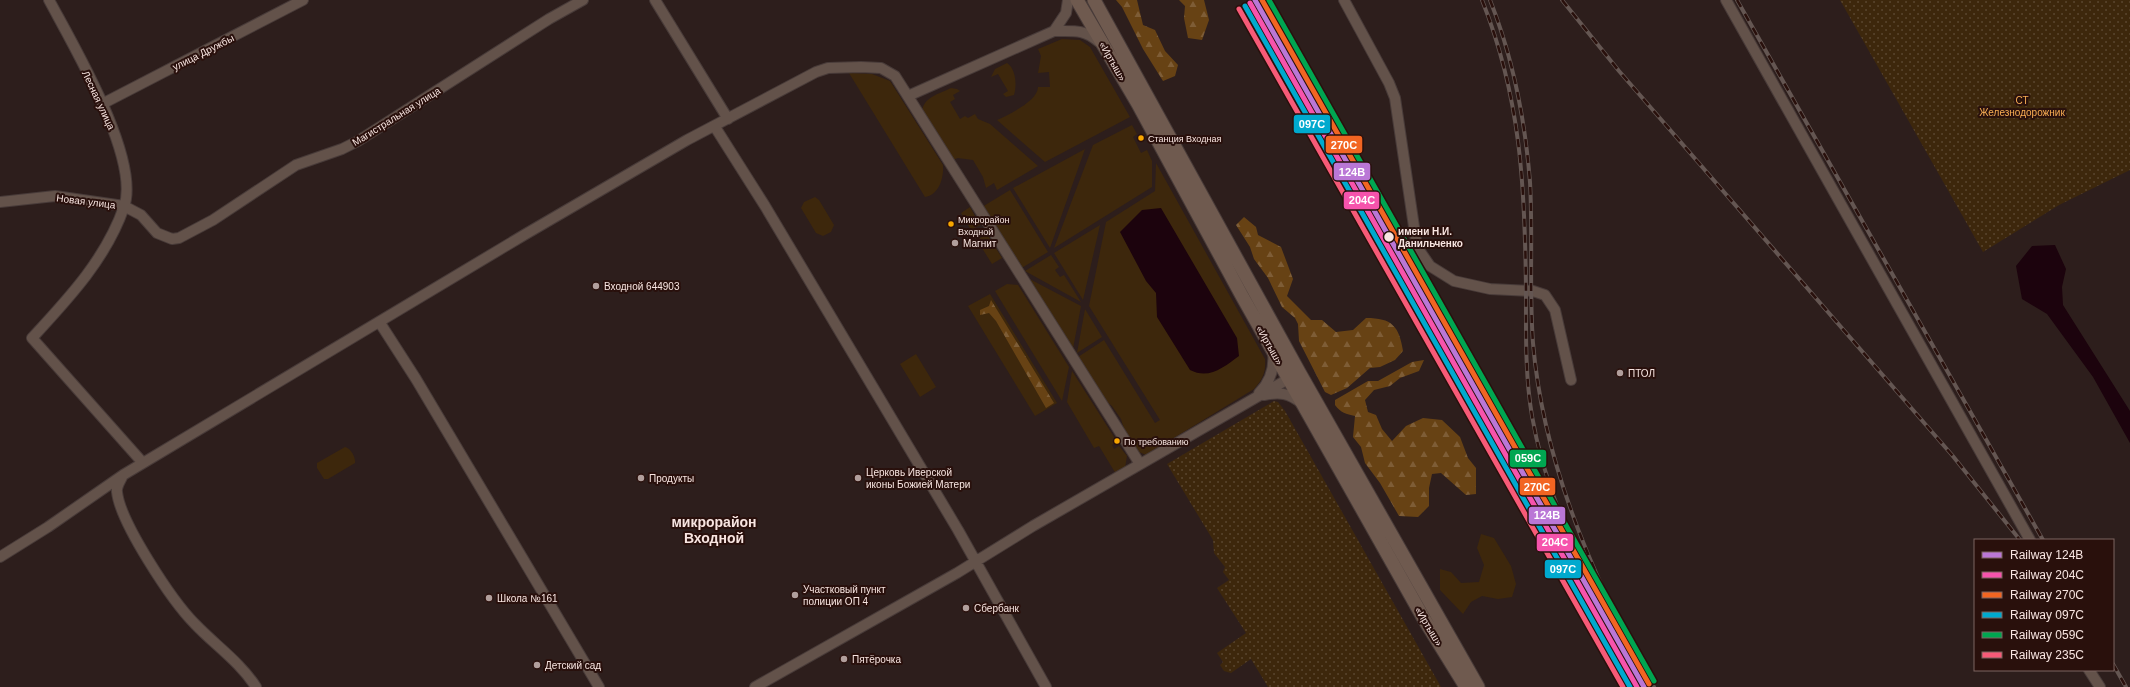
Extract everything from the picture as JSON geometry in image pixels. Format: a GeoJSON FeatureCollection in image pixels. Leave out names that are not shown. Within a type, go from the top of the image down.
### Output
{"type":"FeatureCollection","features":[{"type":"Feature","properties":{"kind":"main road","name":"«Иртыш»"},"geometry":{"type":"LineString","coordinates":[[1077,0],[1273,350],[1294,375],[1305,406],[1424,618],[1466,687]]}},
{"type":"Feature","properties":{"kind":"main road","name":"«Иртыш»"},"geometry":{"type":"LineString","coordinates":[[1094,0],[1294,375],[1478,687]]}},
{"type":"Feature","properties":{"kind":"street","name":"Лесная улица"},"geometry":{"type":"LineString","coordinates":[[49,0],[102,104],[120,145],[126,178],[124,206]]}},
{"type":"Feature","properties":{"kind":"street","name":"улица Дружбы"},"geometry":{"type":"LineString","coordinates":[[102,104],[303,0]]}},
{"type":"Feature","properties":{"kind":"street","name":"Магистральная улица"},"geometry":{"type":"LineString","coordinates":[[124,206],[141,215],[157,233],[172,239],[179,238],[213,220],[296,165],[342,149],[358,141],[517,39],[583,0]]}},
{"type":"Feature","properties":{"kind":"street"},"geometry":{"type":"LineString","coordinates":[[654,0],[728,118]]}},
{"type":"Feature","properties":{"kind":"street"},"geometry":{"type":"LineString","coordinates":[[1054,31],[1066,13],[1068,0]]}},
{"type":"Feature","properties":{"kind":"street"},"geometry":{"type":"LineString","coordinates":[[1344,0],[1389,83],[1395,98],[1417,247],[1430,266],[1454,281],[1490,289],[1533,292],[1545,295],[1555,310],[1571,380]]}},
{"type":"Feature","properties":{"kind":"street"},"geometry":{"type":"LineString","coordinates":[[1726,0],[2029,539]]}},
{"type":"Feature","properties":{"kind":"street"},"geometry":{"type":"LineString","coordinates":[[908,96],[1054,31],[1077,31],[1089,34],[1104,46]]}},
{"type":"Feature","properties":{"kind":"street"},"geometry":{"type":"LineString","coordinates":[[0,557],[48,527],[123,475],[524,235],[687,140],[816,72],[828,68],[881,68],[895,76],[1140,464]]}},
{"type":"Feature","properties":{"kind":"street"},"geometry":{"type":"LineString","coordinates":[[715,126],[769,213],[976,561],[1046,687]]}},
{"type":"Feature","properties":{"kind":"street","name":"Новая улица"},"geometry":{"type":"LineString","coordinates":[[0,202],[55,196],[124,206]]}},
{"type":"Feature","properties":{"kind":"street"},"geometry":{"type":"LineString","coordinates":[[124,206],[108,241],[77,288],[32,338],[143,463]]}},
{"type":"Feature","properties":{"kind":"street"},"geometry":{"type":"LineString","coordinates":[[380,322],[415,376],[599,687]]}},
{"type":"Feature","properties":{"kind":"street"},"geometry":{"type":"LineString","coordinates":[[1255,397],[1266,386],[1272,374],[1274,362],[1273,350]]}},
{"type":"Feature","properties":{"kind":"street"},"geometry":{"type":"LineString","coordinates":[[755,687],[976,561],[1039,522],[1294,375]]}},
{"type":"Feature","properties":{"kind":"street"},"geometry":{"type":"LineString","coordinates":[[1255,397],[1283,393],[1294,397],[1305,406]]}},
{"type":"Feature","properties":{"kind":"street"},"geometry":{"type":"LineString","coordinates":[[123,475],[117,490],[119,504],[160,580],[194,624],[224,651],[256,687]]}},
{"type":"Feature","properties":{"kind":"street"},"geometry":{"type":"LineString","coordinates":[[2090,671],[2100,687]]}},
{"type":"Feature","properties":{"kind":"green space"},"geometry":{"type":"Polygon","coordinates":[[[1116,0],[1137,0],[1143,25],[1155,30],[1165,51],[1178,65],[1175,76],[1163,81],[1143,49],[1122,7],[1116,0]]]}},
{"type":"Feature","properties":{"kind":"green space"},"geometry":{"type":"Polygon","coordinates":[[[1179,0],[1204,0],[1209,20],[1202,40],[1188,38],[1184,18],[1185,6],[1179,0]]]}},
{"type":"Feature","properties":{"kind":"green space","name":"СТ Железнодорожник"},"geometry":{"type":"Polygon","coordinates":[[[1840,0],[2130,0],[2130,170],[2059,205],[1983,252],[1840,0]]]}},
{"type":"Feature","properties":{"kind":"green space"},"geometry":{"type":"Polygon","coordinates":[[[1062,39],[1080,40],[1090,47],[1130,117],[1045,162],[997,120],[1022,107],[1037,92],[1038,87],[1050,87],[1049,72],[1038,73],[1041,56],[1038,49],[1062,39]]]}},
{"type":"Feature","properties":{"kind":"green space"},"geometry":{"type":"Polygon","coordinates":[[[1007,63],[1014,73],[1015,87],[1014,95],[1006,97],[1003,94],[1008,91],[998,74],[991,77],[995,69],[1007,63]]]}},
{"type":"Feature","properties":{"kind":"green space"},"geometry":{"type":"Polygon","coordinates":[[[849,73],[872,74],[890,81],[943,165],[943,175],[940,185],[930,196],[925,197],[849,73]]]}},
{"type":"Feature","properties":{"kind":"green space"},"geometry":{"type":"Polygon","coordinates":[[[951,88],[960,91],[953,95],[955,99],[950,102],[960,119],[965,116],[968,118],[975,114],[978,119],[990,124],[1038,166],[997,190],[994,183],[986,188],[983,177],[973,160],[958,158],[952,160],[922,112],[928,99],[951,88]]]}},
{"type":"Feature","properties":{"kind":"green space"},"geometry":{"type":"Polygon","coordinates":[[[1132,125],[1137,134],[1133,137],[1141,153],[1147,150],[1152,161],[1152,187],[1054,248],[1093,145],[1132,125]]]}},
{"type":"Feature","properties":{"kind":"green space"},"geometry":{"type":"Polygon","coordinates":[[[1085,149],[1050,248],[1013,188],[1085,149]]]}},
{"type":"Feature","properties":{"kind":"green space"},"geometry":{"type":"Polygon","coordinates":[[[1156,163],[1265,359],[1265,364],[1260,382],[1254,389],[1146,455],[1137,451],[1127,438],[1121,419],[1112,406],[1102,398],[1078,357],[1104,340],[1155,423],[1160,420],[1089,306],[1106,222],[1155,191],[1156,163]]]}},
{"type":"Feature","properties":{"kind":"green space"},"geometry":{"type":"Polygon","coordinates":[[[1010,190],[1048,252],[1020,269],[982,207],[1010,190]]]}},
{"type":"Feature","properties":{"kind":"green space"},"geometry":{"type":"Polygon","coordinates":[[[815,197],[819,200],[834,225],[831,232],[823,236],[816,233],[801,208],[804,202],[815,197]]]}},
{"type":"Feature","properties":{"kind":"green space"},"geometry":{"type":"Polygon","coordinates":[[[970,207],[980,225],[971,230],[961,213],[970,207]]]}},
{"type":"Feature","properties":{"kind":"green space"},"geometry":{"type":"Polygon","coordinates":[[[1244,217],[1256,227],[1258,235],[1281,247],[1293,279],[1287,296],[1311,320],[1322,320],[1336,332],[1353,330],[1366,318],[1375,318],[1388,322],[1393,325],[1399,335],[1403,351],[1395,360],[1380,367],[1370,368],[1347,388],[1331,395],[1325,392],[1299,341],[1298,324],[1295,318],[1282,307],[1268,278],[1254,259],[1250,247],[1236,225],[1244,217]]]}},
{"type":"Feature","properties":{"kind":"green space"},"geometry":{"type":"Polygon","coordinates":[[[1100,225],[1083,300],[1054,253],[1100,225]]]}},
{"type":"Feature","properties":{"kind":"green space"},"geometry":{"type":"Polygon","coordinates":[[[987,234],[1002,258],[992,264],[977,240],[987,234]]]}},
{"type":"Feature","properties":{"kind":"green space"},"geometry":{"type":"Polygon","coordinates":[[[1051,255],[1059,267],[1055,270],[1060,277],[1064,275],[1081,302],[1025,271],[1051,255]]]}},
{"type":"Feature","properties":{"kind":"green space"},"geometry":{"type":"Polygon","coordinates":[[[1024,276],[1081,306],[1072,354],[1024,276]]]}},
{"type":"Feature","properties":{"kind":"green space"},"geometry":{"type":"Polygon","coordinates":[[[1007,284],[1018,285],[1069,367],[1062,401],[995,291],[1007,284]]]}},
{"type":"Feature","properties":{"kind":"green space"},"geometry":{"type":"Polygon","coordinates":[[[990,294],[1057,403],[1035,416],[968,306],[990,294]]]}},
{"type":"Feature","properties":{"kind":"green space"},"geometry":{"type":"Polygon","coordinates":[[[991,300],[1054,403],[1046,408],[996,321],[989,313],[980,315],[980,310],[989,306],[991,300]]]}},
{"type":"Feature","properties":{"kind":"green space"},"geometry":{"type":"Polygon","coordinates":[[[1085,309],[1102,337],[1077,353],[1085,309]]]}},
{"type":"Feature","properties":{"kind":"green space"},"geometry":{"type":"Polygon","coordinates":[[[916,354],[936,387],[920,397],[900,364],[916,354]]]}},
{"type":"Feature","properties":{"kind":"green space"},"geometry":{"type":"Polygon","coordinates":[[[1424,360],[1419,371],[1400,378],[1390,386],[1374,390],[1365,400],[1368,412],[1376,415],[1382,429],[1392,441],[1406,426],[1423,418],[1442,420],[1460,437],[1468,458],[1476,468],[1476,494],[1466,495],[1441,473],[1432,474],[1429,488],[1429,506],[1418,517],[1399,516],[1380,483],[1365,463],[1361,447],[1353,437],[1355,416],[1346,414],[1339,410],[1335,405],[1335,400],[1368,381],[1378,381],[1412,362],[1424,360]]]}},
{"type":"Feature","properties":{"kind":"green space"},"geometry":{"type":"Polygon","coordinates":[[[1072,371],[1114,437],[1115,442],[1112,445],[1114,449],[1119,446],[1127,456],[1125,468],[1116,474],[1099,446],[1094,448],[1067,402],[1072,371]]]}},
{"type":"Feature","properties":{"kind":"green space"},"geometry":{"type":"Polygon","coordinates":[[[1274,401],[1278,402],[1285,411],[1441,687],[1268,687],[1251,659],[1231,673],[1224,671],[1220,665],[1223,662],[1217,653],[1246,633],[1217,588],[1229,580],[1223,572],[1225,567],[1214,553],[1213,540],[1167,464],[1274,401]]]}},
{"type":"Feature","properties":{"kind":"green space"},"geometry":{"type":"Polygon","coordinates":[[[345,447],[353,454],[355,463],[328,479],[324,479],[317,468],[317,463],[345,447]]]}},
{"type":"Feature","properties":{"kind":"green space"},"geometry":{"type":"Polygon","coordinates":[[[1481,534],[1494,538],[1511,566],[1516,584],[1512,597],[1498,599],[1482,596],[1471,602],[1463,614],[1440,590],[1440,569],[1451,572],[1461,583],[1479,582],[1484,565],[1477,548],[1481,534]]]}},
{"type":"Feature","properties":{"kind":"shaded area"},"geometry":{"type":"Polygon","coordinates":[[[1161,208],[1237,338],[1239,356],[1222,368],[1210,373],[1197,373],[1190,370],[1157,317],[1156,293],[1146,281],[1120,232],[1142,210],[1161,208]]]}},
{"type":"Feature","properties":{"kind":"shaded area"},"geometry":{"type":"Polygon","coordinates":[[[2055,245],[2066,269],[2062,287],[2063,305],[2130,411],[2130,443],[2093,377],[2047,314],[2022,299],[2016,266],[2032,246],[2055,245]]]}},
{"type":"Feature","properties":{"kind":"railway"},"geometry":{"type":"LineString","coordinates":[[1482,0],[1495,36],[1505,72],[1513,108],[1518,143],[1524,215],[1527,370],[1532,416],[1538,446],[1568,535],[1622,648]]}},
{"type":"Feature","properties":{"kind":"railway"},"geometry":{"type":"LineString","coordinates":[[1490,0],[1505,44],[1517,89],[1525,135],[1531,202],[1531,303],[1533,343],[1539,388],[1548,432],[1560,477],[1592,564],[1632,648],[1654,687]]}},
{"type":"Feature","properties":{"kind":"railway"},"geometry":{"type":"LineString","coordinates":[[1562,0],[1619,71],[1952,455],[2019,539]]}},
{"type":"Feature","properties":{"kind":"railway"},"geometry":{"type":"LineString","coordinates":[[1737,0],[2042,539]]}},
{"type":"Feature","properties":{"kind":"railway"},"geometry":{"type":"LineString","coordinates":[[2114,666],[2126,687]]}},
{"type":"Feature","properties":{"kind":"rail line","name":"124В"},"geometry":{"type":"LineString","coordinates":[[1255,0],[1644,687]]}},
{"type":"Feature","properties":{"kind":"rail line","name":"270С"},"geometry":{"type":"LineString","coordinates":[[1262,0],[1649,684]]}},
{"type":"Feature","properties":{"kind":"rail line","name":"059С"},"geometry":{"type":"LineString","coordinates":[[1269,0],[1654,681]]}},
{"type":"Feature","properties":{"kind":"rail line","name":"204С"},"geometry":{"type":"LineString","coordinates":[[1250,3],[1637,687]]}},
{"type":"Feature","properties":{"kind":"rail line","name":"097С"},"geometry":{"type":"LineString","coordinates":[[1245,6],[1630,687]]}},
{"type":"Feature","properties":{"kind":"rail line","name":"235С"},"geometry":{"type":"LineString","coordinates":[[1239,9],[1623,687]]}},
{"type":"Feature","properties":{"kind":"place","name":"Станция Входная"},"geometry":{"type":"Point","coordinates":[1141,138]}},
{"type":"Feature","properties":{"kind":"place","name":"Микрорайон Входной"},"geometry":{"type":"Point","coordinates":[951,224]}},
{"type":"Feature","properties":{"kind":"place","name":"имени Н.И. Данильченко"},"geometry":{"type":"Point","coordinates":[1389,237]}},
{"type":"Feature","properties":{"kind":"place","name":"Магнит"},"geometry":{"type":"Point","coordinates":[955,243]}},
{"type":"Feature","properties":{"kind":"place","name":"Входной 644903"},"geometry":{"type":"Point","coordinates":[596,286]}},
{"type":"Feature","properties":{"kind":"place","name":"ПТОЛ"},"geometry":{"type":"Point","coordinates":[1620,373]}},
{"type":"Feature","properties":{"kind":"place","name":"По требованию"},"geometry":{"type":"Point","coordinates":[1117,441]}},
{"type":"Feature","properties":{"kind":"place","name":"Продукты"},"geometry":{"type":"Point","coordinates":[641,478]}},
{"type":"Feature","properties":{"kind":"place","name":"Церковь Иверской иконы Божией Матери"},"geometry":{"type":"Point","coordinates":[858,478]}},
{"type":"Feature","properties":{"kind":"place","name":"Участковый пункт полиции ОП 4"},"geometry":{"type":"Point","coordinates":[795,595]}},
{"type":"Feature","properties":{"kind":"place","name":"Школа №161"},"geometry":{"type":"Point","coordinates":[489,598]}},
{"type":"Feature","properties":{"kind":"place","name":"Сбербанк"},"geometry":{"type":"Point","coordinates":[966,608]}},
{"type":"Feature","properties":{"kind":"place","name":"Пятёрочка"},"geometry":{"type":"Point","coordinates":[844,659]}},
{"type":"Feature","properties":{"kind":"place","name":"Детский сад"},"geometry":{"type":"Point","coordinates":[537,665]}},
{"type":"Feature","properties":{"kind":"district","name":"микрорайон Входной"},"geometry":{"type":"Point","coordinates":[714,530]}}]}
